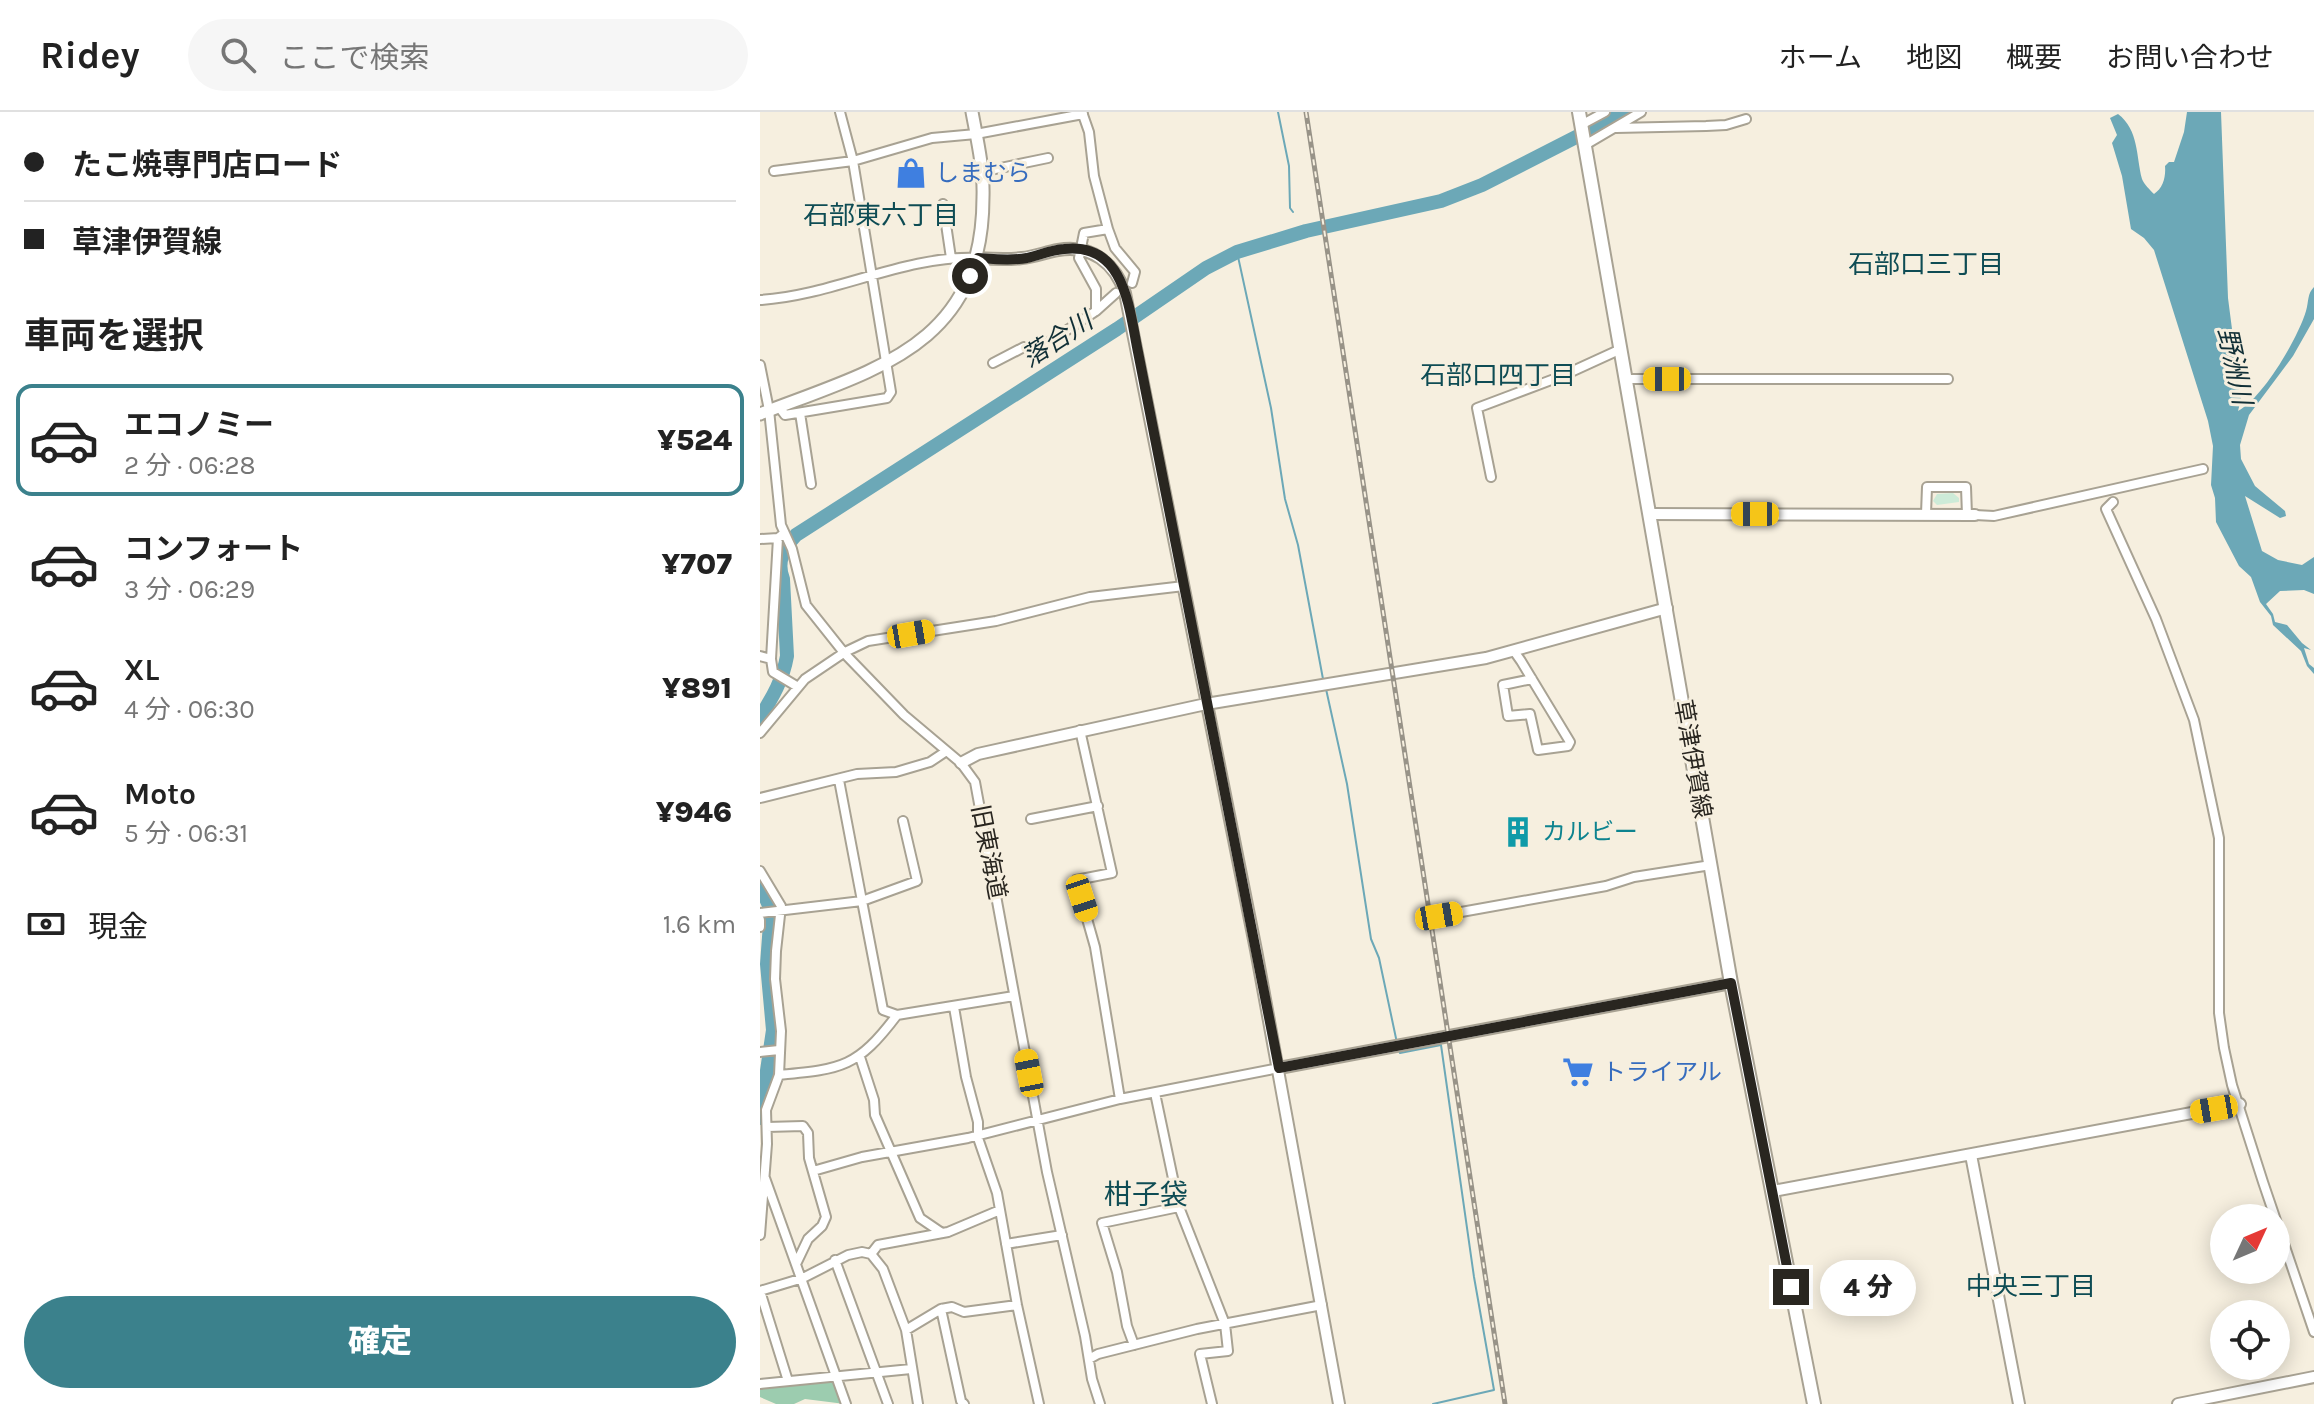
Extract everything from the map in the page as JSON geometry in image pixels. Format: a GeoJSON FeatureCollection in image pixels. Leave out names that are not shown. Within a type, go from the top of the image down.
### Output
{"type":"FeatureCollection","features":[{"type":"Feature","properties":{"kind":"main road"},"geometry":{"type":"LineString","coordinates":[[769,410],[888,363],[929,334],[962,295],[978,258],[982,233],[984,193],[972,112]]}},
{"type":"Feature","properties":{"kind":"main road","name":"草津伊賀線"},"geometry":{"type":"LineString","coordinates":[[1582,130],[1731,983],[1814,1404]]}},
{"type":"Feature","properties":{"kind":"street"},"geometry":{"type":"LineString","coordinates":[[769,410],[785,415],[800,413],[887,398],[891,392],[853,161],[840,112]]}},
{"type":"Feature","properties":{"kind":"street"},"geometry":{"type":"LineString","coordinates":[[1582,130],[1605,112]]}},
{"type":"Feature","properties":{"kind":"street"},"geometry":{"type":"LineString","coordinates":[[1616,128],[1641,112]]}},
{"type":"Feature","properties":{"kind":"street"},"geometry":{"type":"LineString","coordinates":[[774,171],[853,161],[932,138],[976,134],[1083,113],[1092,150],[1094,176],[1108,229],[1115,248],[1135,272],[1132,283]]}},
{"type":"Feature","properties":{"kind":"street"},"geometry":{"type":"LineString","coordinates":[[1582,130],[1726,125],[1746,119]]}},
{"type":"Feature","properties":{"kind":"street"},"geometry":{"type":"LineString","coordinates":[[981,172],[1048,158]]}},
{"type":"Feature","properties":{"kind":"street"},"geometry":{"type":"LineString","coordinates":[[943,204],[951,258]]}},
{"type":"Feature","properties":{"kind":"street"},"geometry":{"type":"LineString","coordinates":[[1096,311],[1096,289],[1081,263],[1081,250],[1084,233],[1108,229]]}},
{"type":"Feature","properties":{"kind":"street"},"geometry":{"type":"LineString","coordinates":[[760,300],[794,296],[951,258],[1007,260],[1062,249],[1081,250],[1104,259],[1117,272],[1129,308],[1279,1068],[1339,1404]]}},
{"type":"Feature","properties":{"kind":"street"},"geometry":{"type":"LineString","coordinates":[[993,363],[1024,347],[1037,350],[1096,311],[1116,293]]}},
{"type":"Feature","properties":{"kind":"street"},"geometry":{"type":"LineString","coordinates":[[1491,477],[1477,408],[1562,376],[1621,349]]}},
{"type":"Feature","properties":{"kind":"street","name":"旧東海道"},"geometry":{"type":"LineString","coordinates":[[760,365],[769,410],[783,536],[792,549],[806,605],[904,715],[961,763],[975,782],[1037,1119],[1100,1404]]}},
{"type":"Feature","properties":{"kind":"street"},"geometry":{"type":"LineString","coordinates":[[1626,379],[1948,379]]}},
{"type":"Feature","properties":{"kind":"street"},"geometry":{"type":"LineString","coordinates":[[800,413],[811,484]]}},
{"type":"Feature","properties":{"kind":"street"},"geometry":{"type":"LineString","coordinates":[[1650,514],[1994,516],[2203,469]]}},
{"type":"Feature","properties":{"kind":"street"},"geometry":{"type":"LineString","coordinates":[[1926,514],[1927,487],[1966,487],[1971,515]]}},
{"type":"Feature","properties":{"kind":"street"},"geometry":{"type":"LineString","coordinates":[[2113,502],[2106,509],[2156,619],[2194,720],[2219,838],[2219,1013],[2232,1085],[2314,1332]]}},
{"type":"Feature","properties":{"kind":"street"},"geometry":{"type":"LineString","coordinates":[[760,539],[783,536],[771,659],[773,672],[798,687]]}},
{"type":"Feature","properties":{"kind":"street"},"geometry":{"type":"LineString","coordinates":[[760,733],[798,687],[845,652],[868,641],[996,621],[1090,597],[1184,586]]}},
{"type":"Feature","properties":{"kind":"street"},"geometry":{"type":"LineString","coordinates":[[961,763],[978,754],[1206,704],[1514,651],[1667,608]]}},
{"type":"Feature","properties":{"kind":"street"},"geometry":{"type":"LineString","coordinates":[[1514,651],[1532,679],[1570,742],[1568,746],[1538,750],[1530,714],[1508,716],[1503,685],[1532,679]]}},
{"type":"Feature","properties":{"kind":"street"},"geometry":{"type":"LineString","coordinates":[[760,656],[771,659]]}},
{"type":"Feature","properties":{"kind":"street"},"geometry":{"type":"LineString","coordinates":[[1080,730],[1112,873],[1076,880],[1095,947],[1120,1099]]}},
{"type":"Feature","properties":{"kind":"street"},"geometry":{"type":"LineString","coordinates":[[760,798],[857,774],[896,772],[930,762],[945,752]]}},
{"type":"Feature","properties":{"kind":"street"},"geometry":{"type":"LineString","coordinates":[[839,780],[883,1010],[897,1015],[1014,996]]}},
{"type":"Feature","properties":{"kind":"street"},"geometry":{"type":"LineString","coordinates":[[1031,819],[1098,806]]}},
{"type":"Feature","properties":{"kind":"street"},"geometry":{"type":"LineString","coordinates":[[760,913],[862,901],[917,881],[903,821]]}},
{"type":"Feature","properties":{"kind":"street"},"geometry":{"type":"LineString","coordinates":[[1439,916],[1711,865]]}},
{"type":"Feature","properties":{"kind":"street"},"geometry":{"type":"LineString","coordinates":[[760,871],[781,906],[775,965],[781,1031],[779,1075],[764,1104],[760,1235]]}},
{"type":"Feature","properties":{"kind":"street"},"geometry":{"type":"LineString","coordinates":[[760,920],[760,927]]}},
{"type":"Feature","properties":{"kind":"street"},"geometry":{"type":"LineString","coordinates":[[813,1171],[978,1135],[1120,1099],[1731,983]]}},
{"type":"Feature","properties":{"kind":"street"},"geometry":{"type":"LineString","coordinates":[[954,1007],[978,1135],[1000,1210],[1039,1404]]}},
{"type":"Feature","properties":{"kind":"street"},"geometry":{"type":"LineString","coordinates":[[779,1075],[821,1072],[860,1057],[897,1015]]}},
{"type":"Feature","properties":{"kind":"street"},"geometry":{"type":"LineString","coordinates":[[760,1052],[779,1050]]}},
{"type":"Feature","properties":{"kind":"street"},"geometry":{"type":"LineString","coordinates":[[860,1057],[874,1100],[875,1115],[920,1218],[942,1233]]}},
{"type":"Feature","properties":{"kind":"street"},"geometry":{"type":"LineString","coordinates":[[1155,1093],[1179,1207],[1225,1324],[1228,1351],[1200,1354],[1212,1404]]}},
{"type":"Feature","properties":{"kind":"street"},"geometry":{"type":"LineString","coordinates":[[1773,1191],[2240,1104]]}},
{"type":"Feature","properties":{"kind":"street"},"geometry":{"type":"LineString","coordinates":[[764,1124],[803,1126],[808,1133],[809,1158],[826,1217],[822,1226],[808,1239],[797,1262]]}},
{"type":"Feature","properties":{"kind":"street"},"geometry":{"type":"LineString","coordinates":[[1971,1155],[2019,1404]]}},
{"type":"Feature","properties":{"kind":"street"},"geometry":{"type":"LineString","coordinates":[[764,1173],[846,1404]]}},
{"type":"Feature","properties":{"kind":"street"},"geometry":{"type":"LineString","coordinates":[[1134,1345],[1102,1223],[1179,1207]]}},
{"type":"Feature","properties":{"kind":"street"},"geometry":{"type":"LineString","coordinates":[[871,1254],[878,1245],[942,1233],[1000,1210]]}},
{"type":"Feature","properties":{"kind":"street"},"geometry":{"type":"LineString","coordinates":[[1006,1244],[1062,1235]]}},
{"type":"Feature","properties":{"kind":"street"},"geometry":{"type":"LineString","coordinates":[[788,1381],[760,1291],[803,1278],[835,1260],[862,1252],[871,1254],[883,1269],[906,1330],[911,1345],[911,1369],[918,1404]]}},
{"type":"Feature","properties":{"kind":"street"},"geometry":{"type":"LineString","coordinates":[[835,1260],[888,1404]]}},
{"type":"Feature","properties":{"kind":"street"},"geometry":{"type":"LineString","coordinates":[[906,1330],[941,1309],[952,1307],[964,1312],[1017,1305]]}},
{"type":"Feature","properties":{"kind":"street"},"geometry":{"type":"LineString","coordinates":[[1089,1359],[1134,1345],[1322,1305]]}},
{"type":"Feature","properties":{"kind":"street"},"geometry":{"type":"LineString","coordinates":[[941,1309],[964,1404]]}},
{"type":"Feature","properties":{"kind":"street"},"geometry":{"type":"LineString","coordinates":[[760,1384],[911,1369]]}},
{"type":"Feature","properties":{"kind":"street"},"geometry":{"type":"LineString","coordinates":[[2178,1404],[2221,1400],[2314,1377]]}},
{"type":"Feature","properties":{"kind":"green space"},"geometry":{"type":"Polygon","coordinates":[[[1953,493],[1959,502],[1937,505],[1933,501],[1937,494],[1953,493]]]}},
{"type":"Feature","properties":{"kind":"green space"},"geometry":{"type":"Polygon","coordinates":[[[836,1379],[845,1404],[805,1399],[794,1404],[776,1404],[760,1397],[760,1386],[836,1379]]]}},
{"type":"Feature","properties":{"kind":"water","name":"野洲川"},"geometry":{"type":"Polygon","coordinates":[[[2187,112],[2221,112],[2228,298],[2241,399],[2238,411],[2258,394],[2288,351],[2302,323],[2314,287],[2314,319],[2293,356],[2249,415],[2240,445],[2241,459],[2255,486],[2285,511],[2286,516],[2280,518],[2245,496],[2262,551],[2278,560],[2302,565],[2314,557],[2314,594],[2304,590],[2280,591],[2266,604],[2275,622],[2287,625],[2311,650],[2304,648],[2314,674],[2301,651],[2273,625],[2251,577],[2239,566],[2216,522],[2211,485],[2213,446],[2208,421],[2154,250],[2131,229],[2122,176],[2112,143],[2117,135],[2110,118],[2118,114],[2130,128],[2142,179],[2154,194],[2163,182],[2165,166],[2174,162],[2187,112]]]}},
{"type":"Feature","properties":{"kind":"waterway"},"geometry":{"type":"LineString","coordinates":[[1278,112],[1289,166],[1290,208],[1293,212]]}},
{"type":"Feature","properties":{"kind":"waterway","name":"落合川"},"geometry":{"type":"LineString","coordinates":[[760,717],[777,688],[787,656],[780,566],[785,550],[796,535],[1117,329],[1206,268],[1237,252],[1306,231],[1441,201],[1482,185],[1625,112]]}},
{"type":"Feature","properties":{"kind":"waterway"},"geometry":{"type":"LineString","coordinates":[[1237,252],[1271,408],[1285,499],[1298,545],[1323,679]]}},
{"type":"Feature","properties":{"kind":"waterway"},"geometry":{"type":"LineString","coordinates":[[1326,689],[1347,784],[1371,939],[1379,958],[1397,1043]]}},
{"type":"Feature","properties":{"kind":"waterway","name":"落合川"},"geometry":{"type":"LineString","coordinates":[[760,885],[771,910],[767,964],[773,1030],[760,1118]]}},
{"type":"Feature","properties":{"kind":"waterway"},"geometry":{"type":"LineString","coordinates":[[1398,1049],[1400,1053],[1441,1045],[1474,1277],[1494,1390],[1433,1404]]}},
{"type":"Feature","properties":{"kind":"railway"},"geometry":{"type":"LineString","coordinates":[[1306,112],[1505,1404]]}},
{"type":"Feature","properties":{"kind":"place","name":"しまむら"},"geometry":{"type":"Point","coordinates":[911,173]}},
{"type":"Feature","properties":{"kind":"place","name":"カルビー"},"geometry":{"type":"Point","coordinates":[1518,832]}},
{"type":"Feature","properties":{"kind":"place","name":"トライアル"},"geometry":{"type":"Point","coordinates":[1578,1072]}},
{"type":"Feature","properties":{"kind":"district","name":"石部東六丁目"},"geometry":{"type":"Point","coordinates":[881,215]}},
{"type":"Feature","properties":{"kind":"district","name":"石部口三丁目"},"geometry":{"type":"Point","coordinates":[1926,264]}},
{"type":"Feature","properties":{"kind":"district","name":"石部口四丁目"},"geometry":{"type":"Point","coordinates":[1498,375]}},
{"type":"Feature","properties":{"kind":"district","name":"柑子袋"},"geometry":{"type":"Point","coordinates":[1146,1194]}},
{"type":"Feature","properties":{"kind":"district","name":"中央三丁目"},"geometry":{"type":"Point","coordinates":[2031,1286]}},
{"type":"Feature","properties":{"kind":"route"},"geometry":{"type":"LineString","coordinates":[[970,276],[978,258],[1007,260],[1072,249],[1087,251],[1104,259],[1121,281],[1138,352],[1279,1068],[1731,983],[1791,1287]]}}]}
